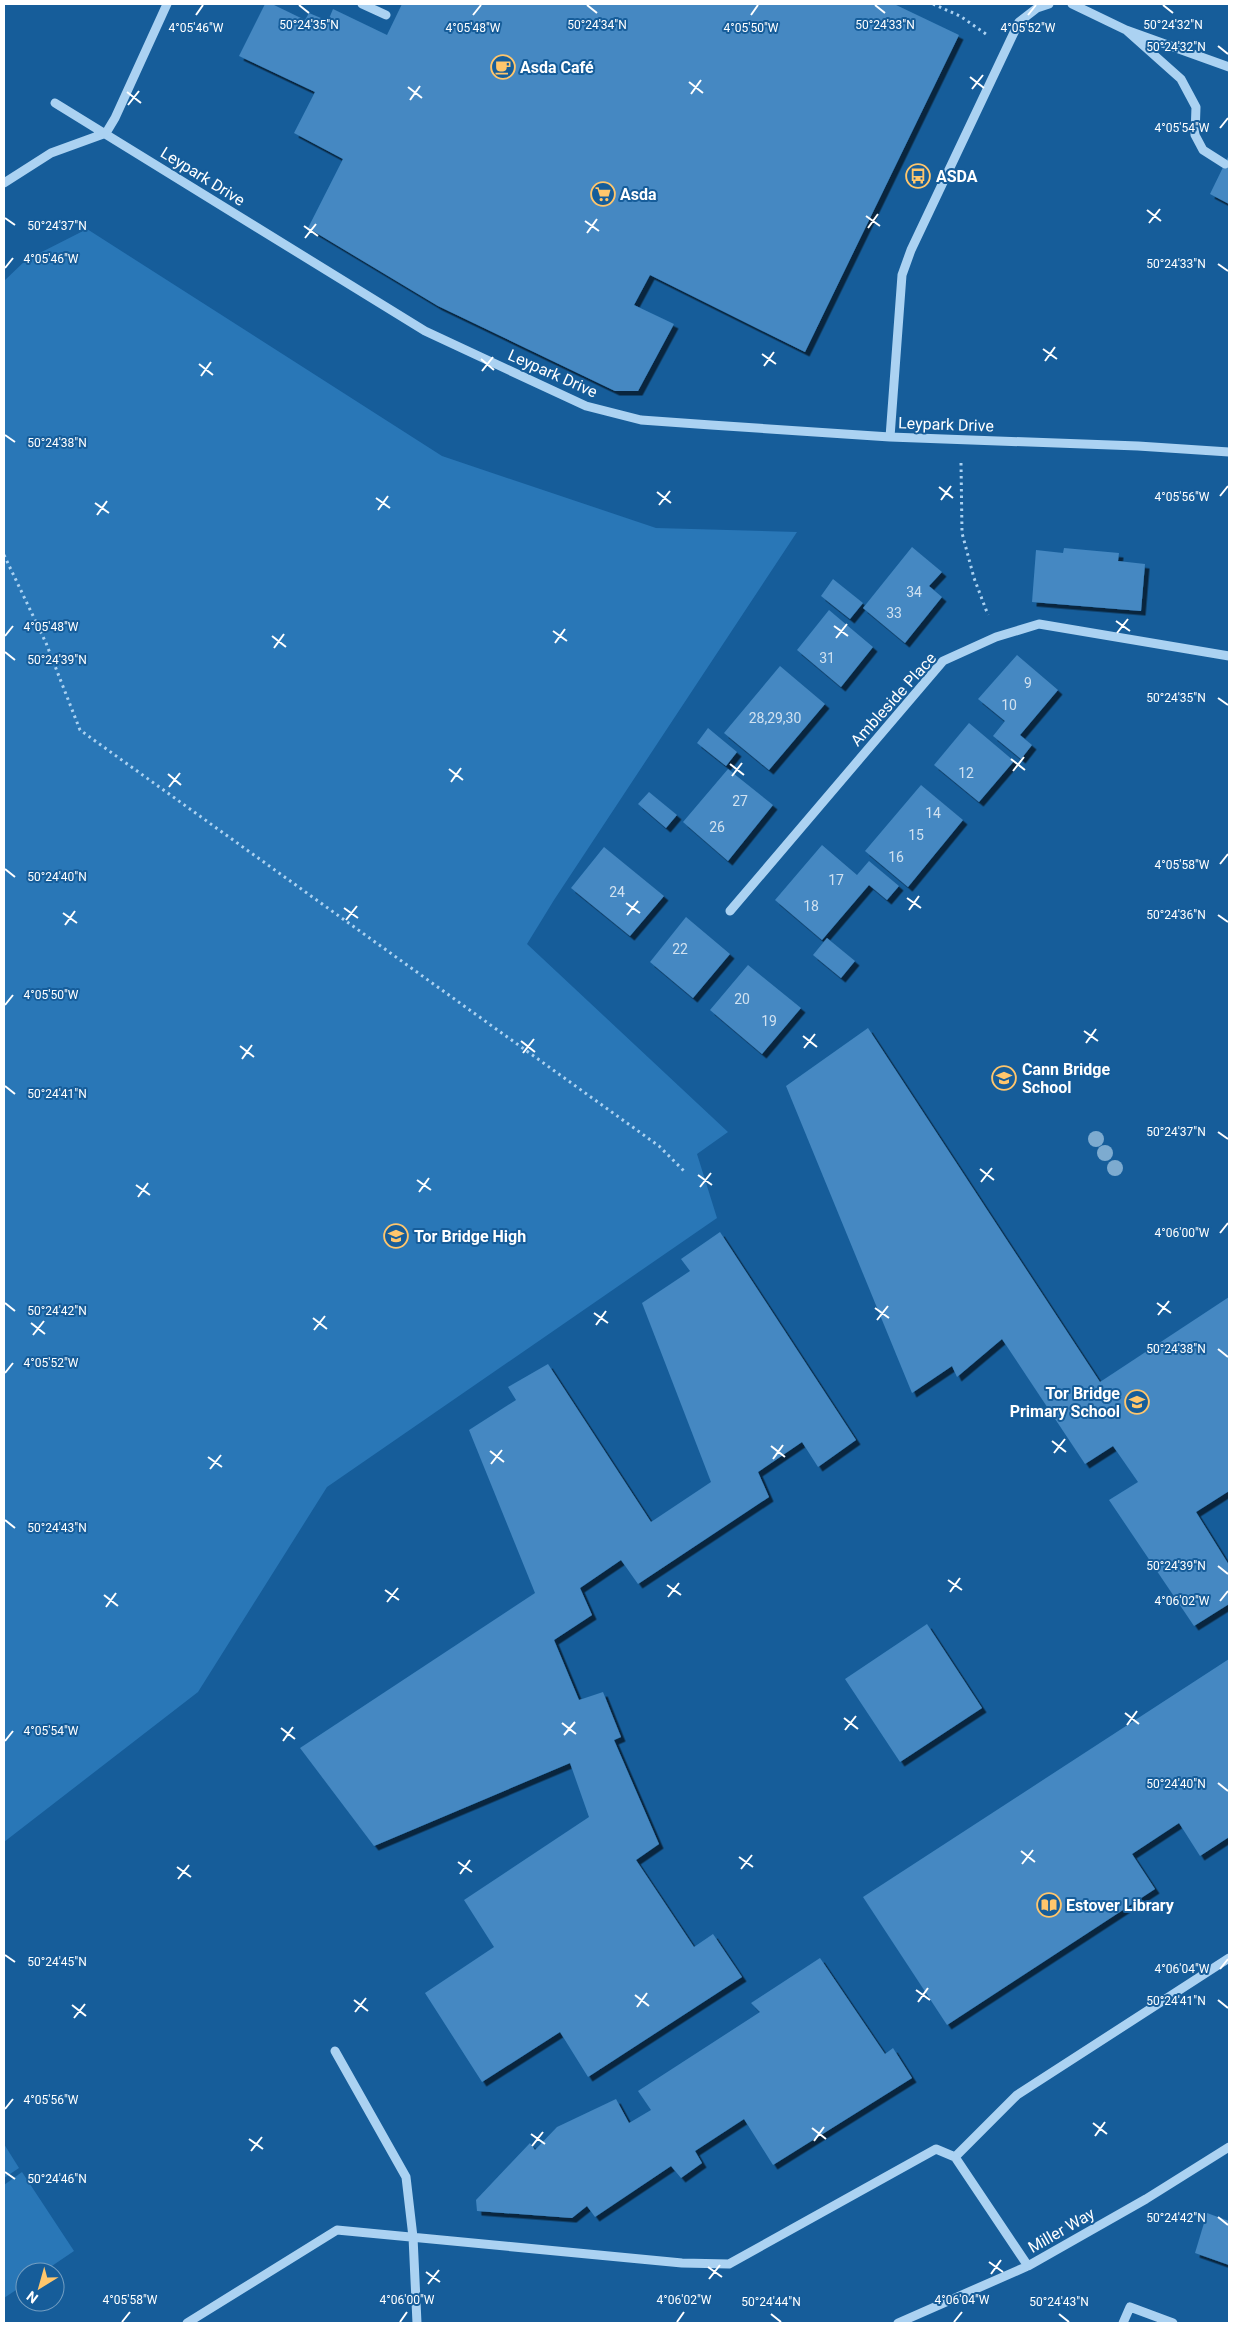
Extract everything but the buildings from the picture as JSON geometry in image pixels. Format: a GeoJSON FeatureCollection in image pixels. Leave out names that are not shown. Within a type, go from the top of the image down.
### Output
{"type":"FeatureCollection","features":[{"type":"Feature","properties":{"kind":"street"},"geometry":{"type":"LineString","coordinates":[[4,183],[51,153],[106,133],[115,118],[167,4]]}},
{"type":"Feature","properties":{"kind":"street"},"geometry":{"type":"LineString","coordinates":[[362,4],[386,15]]}},
{"type":"Feature","properties":{"kind":"street"},"geometry":{"type":"LineString","coordinates":[[890,437],[902,275],[914,244],[1019,22],[1037,8],[1049,4]]}},
{"type":"Feature","properties":{"kind":"street"},"geometry":{"type":"LineString","coordinates":[[1072,4],[1126,30],[1229,67]]}},
{"type":"Feature","properties":{"kind":"street"},"geometry":{"type":"LineString","coordinates":[[1126,30],[1181,79],[1196,107],[1195,135],[1203,150],[1225,164]]}},
{"type":"Feature","properties":{"kind":"street","name":"Leypark Drive"},"geometry":{"type":"LineString","coordinates":[[55,103],[425,330],[586,406],[641,420],[890,437],[1138,446],[1229,452]]}},
{"type":"Feature","properties":{"kind":"street","name":"Ambleside Place"},"geometry":{"type":"LineString","coordinates":[[730,910],[943,661],[996,636],[1039,624],[1229,656]]}},
{"type":"Feature","properties":{"kind":"street"},"geometry":{"type":"LineString","coordinates":[[954,2157],[1017,2095],[1229,1958]]}},
{"type":"Feature","properties":{"kind":"street"},"geometry":{"type":"LineString","coordinates":[[335,2051],[406,2177],[413,2237],[417,2323]]}},
{"type":"Feature","properties":{"kind":"street","name":"Miller Way"},"geometry":{"type":"LineString","coordinates":[[898,2323],[1028,2266],[1146,2199],[1229,2147]]}},
{"type":"Feature","properties":{"kind":"street"},"geometry":{"type":"LineString","coordinates":[[187,2323],[338,2230],[682,2263],[729,2264],[936,2149],[954,2157],[1028,2266]]}},
{"type":"Feature","properties":{"kind":"street"},"geometry":{"type":"LineString","coordinates":[[1123,2323],[1130,2307],[1173,2323]]}},
{"type":"Feature","properties":{"kind":"path"},"geometry":{"type":"LineString","coordinates":[[933,4],[960,16],[1007,48]]}},
{"type":"Feature","properties":{"kind":"path"},"geometry":{"type":"LineString","coordinates":[[961,440],[962,533],[974,578],[996,636]]}},
{"type":"Feature","properties":{"kind":"path"},"geometry":{"type":"LineString","coordinates":[[4,555],[46,643],[80,730],[659,1146],[686,1173]]}},
{"type":"Feature","properties":{"kind":"shaded area"},"geometry":{"type":"Polygon","coordinates":[[[87,229],[442,456],[656,528],[797,532],[554,900],[527,944],[728,1132],[697,1154],[717,1218],[327,1487],[198,1692],[4,1842],[4,281],[26,260],[87,229]]]}},
{"type":"Feature","properties":{"kind":"shaded area"},"geometry":{"type":"Polygon","coordinates":[[[4,2144],[19,2168],[4,2178],[4,2144]]]}},
{"type":"Feature","properties":{"kind":"shaded area"},"geometry":{"type":"Polygon","coordinates":[[[22,2172],[74,2251],[58,2262],[15,2262],[15,2291],[4,2298],[4,2185],[22,2172]]]}},
{"type":"Feature","properties":{"kind":"place","name":"Asda Café"},"geometry":{"type":"Point","coordinates":[503,67]}},
{"type":"Feature","properties":{"kind":"place","name":"ASDA"},"geometry":{"type":"Point","coordinates":[918,176]}},
{"type":"Feature","properties":{"kind":"place","name":"Asda"},"geometry":{"type":"Point","coordinates":[603,194]}},
{"type":"Feature","properties":{"kind":"place","name":"Cann Bridge School"},"geometry":{"type":"Point","coordinates":[1004,1078]}},
{"type":"Feature","properties":{"kind":"place","name":"Tor Bridge High"},"geometry":{"type":"Point","coordinates":[396,1236]}},
{"type":"Feature","properties":{"kind":"place","name":"Tor Bridge Primary School"},"geometry":{"type":"Point","coordinates":[1137,1402]}},
{"type":"Feature","properties":{"kind":"place","name":"Estover Library"},"geometry":{"type":"Point","coordinates":[1049,1905]}}]}
